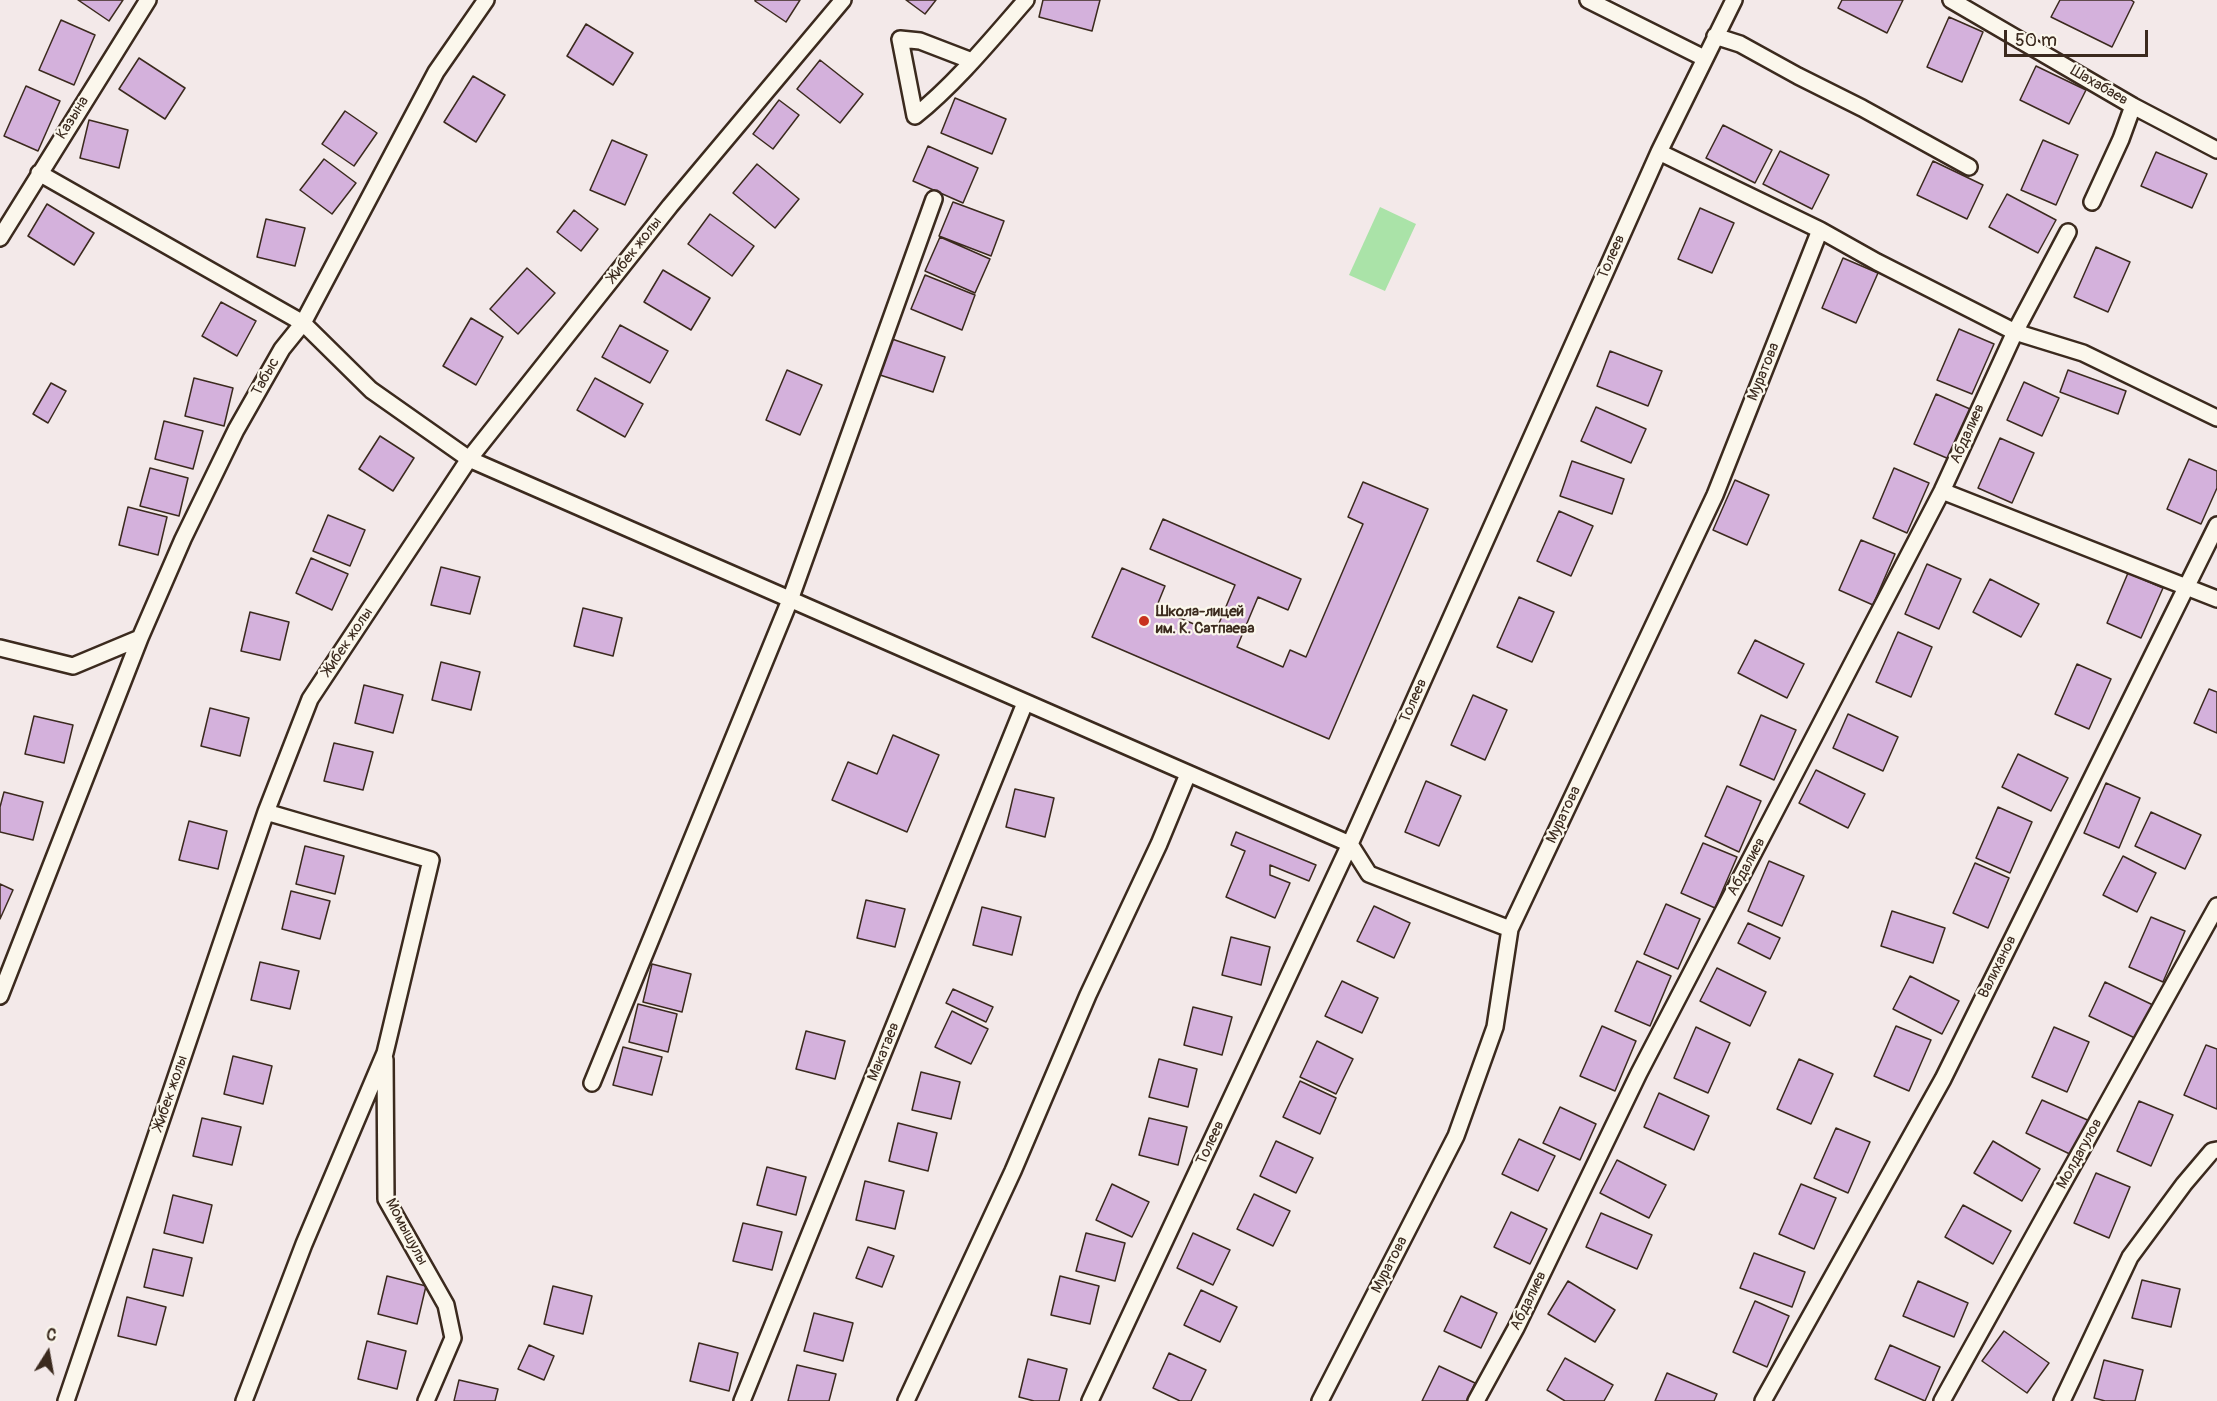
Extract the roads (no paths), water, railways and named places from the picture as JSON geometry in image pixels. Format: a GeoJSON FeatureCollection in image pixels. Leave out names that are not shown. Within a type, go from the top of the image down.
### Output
{"type":"FeatureCollection","features":[{"type":"Feature","properties":{"kind":"street","name":"Казына"},"geometry":{"type":"LineString","coordinates":[[0,238],[147,0]]}},
{"type":"Feature","properties":{"kind":"street","name":"Табыс"},"geometry":{"type":"LineString","coordinates":[[0,996],[140,638],[183,539],[236,430],[282,349],[303,323],[436,72],[486,0]]}},
{"type":"Feature","properties":{"kind":"street","name":"Жибек жолы"},"geometry":{"type":"LineString","coordinates":[[66,1401],[266,812],[310,699],[469,459],[670,206],[843,0]]}},
{"type":"Feature","properties":{"kind":"street"},"geometry":{"type":"LineString","coordinates":[[972,61],[920,41],[900,39],[915,116],[937,98],[972,61],[1026,0]]}},
{"type":"Feature","properties":{"kind":"street"},"geometry":{"type":"LineString","coordinates":[[1588,0],[1704,58]]}},
{"type":"Feature","properties":{"kind":"street","name":"Толеев"},"geometry":{"type":"LineString","coordinates":[[1090,1401],[1350,844],[1659,152],[1734,0]]}},
{"type":"Feature","properties":{"kind":"street","name":"Шахабаев"},"geometry":{"type":"LineString","coordinates":[[1951,0],[2133,105],[2217,150]]}},
{"type":"Feature","properties":{"kind":"street"},"geometry":{"type":"LineString","coordinates":[[1715,36],[1740,44],[1969,167]]}},
{"type":"Feature","properties":{"kind":"street"},"geometry":{"type":"LineString","coordinates":[[2092,202],[2121,139],[2133,105]]}},
{"type":"Feature","properties":{"kind":"street"},"geometry":{"type":"LineString","coordinates":[[1659,152],[1820,230],[1877,262],[2015,332],[2083,353],[2217,417]]}},
{"type":"Feature","properties":{"kind":"street"},"geometry":{"type":"LineString","coordinates":[[39,173],[303,323],[371,390],[469,459],[1350,844],[1368,874],[1510,929]]}},
{"type":"Feature","properties":{"kind":"street"},"geometry":{"type":"LineString","coordinates":[[592,1083],[790,600],[934,199]]}},
{"type":"Feature","properties":{"kind":"street","name":"Муратова"},"geometry":{"type":"LineString","coordinates":[[1320,1401],[1455,1136],[1495,1027],[1510,929],[1715,495],[1820,230]]}},
{"type":"Feature","properties":{"kind":"street","name":"Абдалиев"},"geometry":{"type":"LineString","coordinates":[[1476,1401],[1516,1328],[1639,1073],[1942,491],[2015,332],[2068,232]]}},
{"type":"Feature","properties":{"kind":"street"},"geometry":{"type":"LineString","coordinates":[[1942,491],[2217,599]]}},
{"type":"Feature","properties":{"kind":"street","name":"Валиханов"},"geometry":{"type":"LineString","coordinates":[[1763,1401],[1943,1078],[2217,525]]}},
{"type":"Feature","properties":{"kind":"street"},"geometry":{"type":"LineString","coordinates":[[0,648],[73,666],[140,638]]}},
{"type":"Feature","properties":{"kind":"street","name":"Макатаев"},"geometry":{"type":"LineString","coordinates":[[742,1401],[1025,703]]}},
{"type":"Feature","properties":{"kind":"street"},"geometry":{"type":"LineString","coordinates":[[906,1401],[1013,1171],[1088,995],[1159,844],[1188,774]]}},
{"type":"Feature","properties":{"kind":"street"},"geometry":{"type":"LineString","coordinates":[[244,1401],[304,1244],[385,1053],[431,860],[266,812]]}},
{"type":"Feature","properties":{"kind":"street","name":"Молдагулов"},"geometry":{"type":"LineString","coordinates":[[1942,1401],[2217,906]]}},
{"type":"Feature","properties":{"kind":"street","name":"Момышулы"},"geometry":{"type":"LineString","coordinates":[[385,1053],[386,1199],[446,1305],[453,1338],[426,1401]]}},
{"type":"Feature","properties":{"kind":"street"},"geometry":{"type":"LineString","coordinates":[[2062,1401],[2130,1257],[2184,1184],[2212,1151],[2217,1150]]}},
{"type":"Feature","properties":{"kind":"place","name":"Школа-лицей им. К. Сатпаева"},"geometry":{"type":"Point","coordinates":[1144,621]}}]}
